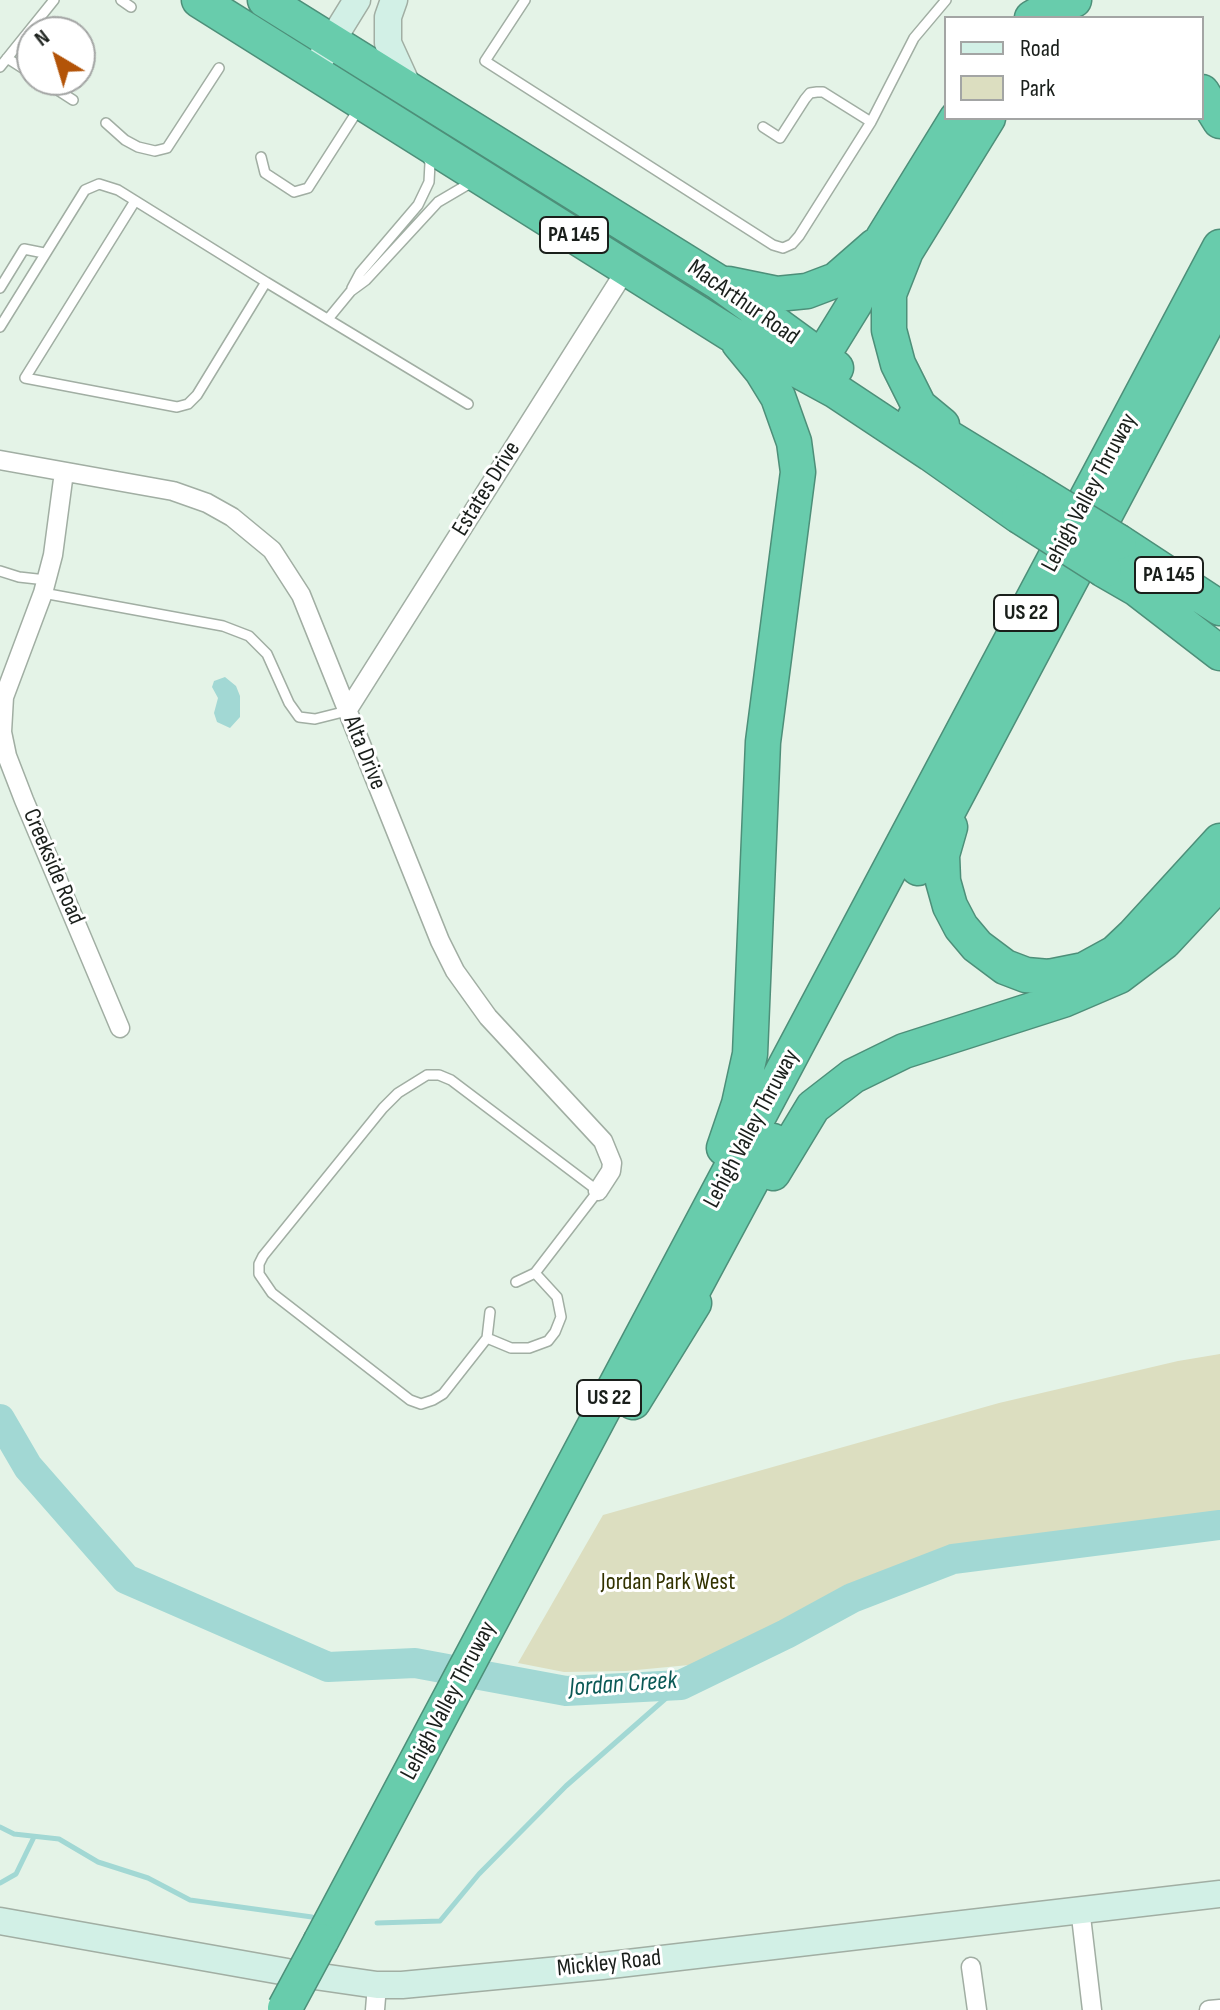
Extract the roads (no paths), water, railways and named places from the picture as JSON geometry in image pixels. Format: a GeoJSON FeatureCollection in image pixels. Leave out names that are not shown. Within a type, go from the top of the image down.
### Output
{"type":"FeatureCollection","features":[{"type":"Feature","properties":{"kind":"highway","name":"MacArthur Road"},"geometry":{"type":"LineString","coordinates":[[199,0],[731,334],[815,367],[983,458],[1026,502]]}},
{"type":"Feature","properties":{"kind":"highway","name":"MacArthur Road"},"geometry":{"type":"LineString","coordinates":[[265,0],[718,282],[815,367],[931,454],[1026,502],[1111,556],[1220,608]]}},
{"type":"Feature","properties":{"kind":"highway"},"geometry":{"type":"LineString","coordinates":[[1035,16],[1074,0]]}},
{"type":"Feature","properties":{"kind":"highway"},"geometry":{"type":"LineString","coordinates":[[1204,95],[1220,121]]}},
{"type":"Feature","properties":{"kind":"highway"},"geometry":{"type":"LineString","coordinates":[[815,367],[855,303],[883,238],[956,120]]}},
{"type":"Feature","properties":{"kind":"highway"},"geometry":{"type":"LineString","coordinates":[[983,458],[919,406],[898,364],[887,318],[889,294],[898,266],[987,120]]}},
{"type":"Feature","properties":{"kind":"highway"},"geometry":{"type":"LineString","coordinates":[[1210,291],[1220,222]]}},
{"type":"Feature","properties":{"kind":"highway"},"geometry":{"type":"LineString","coordinates":[[718,282],[777,294],[807,291],[836,280],[883,238]]}},
{"type":"Feature","properties":{"kind":"highway","name":"Lehigh Valley Thruway"},"geometry":{"type":"LineString","coordinates":[[537,1558],[633,1402],[979,753],[1210,291],[1220,247]]}},
{"type":"Feature","properties":{"kind":"highway","name":"Lehigh Valley Thruway"},"geometry":{"type":"LineString","coordinates":[[293,2009],[333,1943],[537,1558],[693,1240],[1210,291]]}},
{"type":"Feature","properties":{"kind":"highway"},"geometry":{"type":"LineString","coordinates":[[693,1240],[739,1104],[750,1054],[763,742],[798,486],[794,442],[785,412],[762,371],[731,334]]}},
{"type":"Feature","properties":{"kind":"highway","name":"MacArthur Road"},"geometry":{"type":"LineString","coordinates":[[1111,556],[1137,589],[1220,653]]}},
{"type":"Feature","properties":{"kind":"highway"},"geometry":{"type":"LineString","coordinates":[[979,753],[944,843],[943,881],[954,917],[968,937],[995,962],[1015,972],[1038,977],[1061,976],[1105,960],[1134,935],[1220,841]]}},
{"type":"Feature","properties":{"kind":"highway"},"geometry":{"type":"LineString","coordinates":[[633,1402],[813,1107],[853,1076],[885,1059],[1063,1000],[1119,976],[1164,942],[1220,882]]}},
{"type":"Feature","properties":{"kind":"street"},"geometry":{"type":"LineString","coordinates":[[313,72],[357,0]]}},
{"type":"Feature","properties":{"kind":"street"},"geometry":{"type":"LineString","coordinates":[[394,0],[388,17],[388,43],[409,89]]}},
{"type":"Feature","properties":{"kind":"street","name":"Estates Drive"},"geometry":{"type":"LineString","coordinates":[[347,711],[627,268]]}},
{"type":"Feature","properties":{"kind":"street","name":"Alta Drive"},"geometry":{"type":"LineString","coordinates":[[0,460],[173,491],[207,503],[255,533],[290,574],[440,941],[455,971],[488,1017],[592,1127],[610,1154],[611,1171],[598,1191]]}},
{"type":"Feature","properties":{"kind":"street","name":"Creekside Road"},"geometry":{"type":"LineString","coordinates":[[64,472],[59,522],[45,587],[4,697],[2,732],[7,756],[24,800],[120,1028]]}},
{"type":"Feature","properties":{"kind":"street","name":"Mickley Road"},"geometry":{"type":"LineString","coordinates":[[0,1921],[287,1972],[376,1997],[423,1984],[1220,1894]]}},
{"type":"Feature","properties":{"kind":"street"},"geometry":{"type":"LineString","coordinates":[[1080,1908],[1092,2010]]}},
{"type":"Feature","properties":{"kind":"street"},"geometry":{"type":"LineString","coordinates":[[971,1967],[977,2010]]}},
{"type":"Feature","properties":{"kind":"street"},"geometry":{"type":"LineString","coordinates":[[1209,2010],[1220,2009]]}},
{"type":"Feature","properties":{"kind":"lane"},"geometry":{"type":"LineString","coordinates":[[0,67],[54,0]]}},
{"type":"Feature","properties":{"kind":"lane"},"geometry":{"type":"LineString","coordinates":[[121,0],[131,7]]}},
{"type":"Feature","properties":{"kind":"lane"},"geometry":{"type":"LineString","coordinates":[[525,0],[485,61],[773,245],[783,248],[799,236],[871,122],[914,38],[946,0]]}},
{"type":"Feature","properties":{"kind":"lane"},"geometry":{"type":"LineString","coordinates":[[7,58],[16,64]]}},
{"type":"Feature","properties":{"kind":"lane"},"geometry":{"type":"LineString","coordinates":[[106,123],[138,147],[155,151],[167,148],[219,68]]}},
{"type":"Feature","properties":{"kind":"lane"},"geometry":{"type":"LineString","coordinates":[[763,127],[780,138],[805,99],[810,93],[817,92],[823,92],[871,122]]}},
{"type":"Feature","properties":{"kind":"lane"},"geometry":{"type":"LineString","coordinates":[[67,96],[73,100]]}},
{"type":"Feature","properties":{"kind":"lane"},"geometry":{"type":"LineString","coordinates":[[261,157],[265,173],[294,192],[308,188],[362,103]]}},
{"type":"Feature","properties":{"kind":"lane"},"geometry":{"type":"LineString","coordinates":[[328,319],[351,291],[360,273],[418,205],[429,182],[430,163],[418,136]]}},
{"type":"Feature","properties":{"kind":"lane"},"geometry":{"type":"LineString","coordinates":[[351,291],[366,280],[447,195],[464,184],[483,178]]}},
{"type":"Feature","properties":{"kind":"lane"},"geometry":{"type":"LineString","coordinates":[[0,327],[85,190],[99,184],[118,190],[468,404]]}},
{"type":"Feature","properties":{"kind":"lane"},"geometry":{"type":"LineString","coordinates":[[135,201],[25,378],[177,407],[188,404],[197,395],[266,282]]}},
{"type":"Feature","properties":{"kind":"lane"},"geometry":{"type":"LineString","coordinates":[[0,288],[24,249],[44,253]]}},
{"type":"Feature","properties":{"kind":"lane"},"geometry":{"type":"LineString","coordinates":[[0,571],[45,587],[223,626],[249,636],[267,654],[289,703],[299,717],[315,719],[347,711]]}},
{"type":"Feature","properties":{"kind":"lane"},"geometry":{"type":"LineString","coordinates":[[490,1312],[487,1338],[443,1394],[428,1402],[416,1403],[272,1293],[259,1274],[259,1264],[383,1108],[398,1093],[427,1075],[451,1080],[598,1191],[535,1273],[516,1282]]}},
{"type":"Feature","properties":{"kind":"lane"},"geometry":{"type":"LineString","coordinates":[[487,1338],[504,1346],[529,1348],[548,1341],[555,1332],[561,1317],[557,1297],[535,1273]]}},
{"type":"Feature","properties":{"kind":"water"},"geometry":{"type":"Polygon","coordinates":[[[225,677],[236,686],[240,696],[240,717],[230,728],[217,722],[214,713],[218,698],[212,687],[214,681],[225,677]]]}},
{"type":"Feature","properties":{"kind":"waterway","name":"Jordan Creek"},"geometry":{"type":"LineString","coordinates":[[0,1419],[28,1467],[126,1579],[328,1667],[415,1663],[566,1691],[681,1685],[852,1598],[953,1559],[1220,1525]]}},
{"type":"Feature","properties":{"kind":"waterway"},"geometry":{"type":"LineString","coordinates":[[377,1923],[440,1921],[479,1874],[566,1786],[681,1685]]}},
{"type":"Feature","properties":{"kind":"waterway"},"geometry":{"type":"LineString","coordinates":[[0,1827],[14,1834],[59,1839],[98,1862],[148,1878],[190,1900],[312,1917]]}},
{"type":"Feature","properties":{"kind":"waterway"},"geometry":{"type":"LineString","coordinates":[[0,1883],[16,1874],[34,1837]]}},
{"type":"Feature","properties":{"kind":"park label","name":"Jordan Park West"},"geometry":{"type":"Point","coordinates":[668,1583]}}]}
